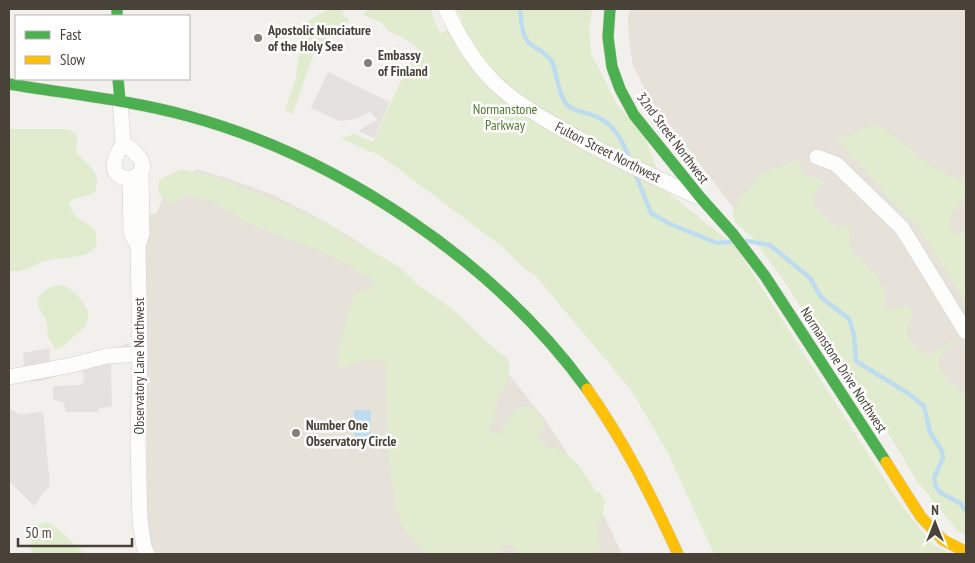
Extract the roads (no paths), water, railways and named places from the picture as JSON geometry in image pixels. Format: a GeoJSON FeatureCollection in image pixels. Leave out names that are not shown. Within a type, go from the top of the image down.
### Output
{"type":"FeatureCollection","features":[{"type":"Feature","properties":{"kind":"main road","name":"32nd Street Northwest"},"geometry":{"type":"LineString","coordinates":[[610,9],[608,29],[609,52],[620,89],[634,115],[700,197]]}},
{"type":"Feature","properties":{"kind":"main road"},"geometry":{"type":"LineString","coordinates":[[118,80],[120,100]]}},
{"type":"Feature","properties":{"kind":"main road"},"geometry":{"type":"LineString","coordinates":[[9,84],[120,100],[212,122],[292,152],[374,196],[404,216],[468,264],[520,313],[583,384],[638,470],[656,504],[678,554]]}},
{"type":"Feature","properties":{"kind":"main road","name":"Normanstone Drive Northwest"},"geometry":{"type":"LineString","coordinates":[[700,197],[733,234],[776,292],[921,517],[943,540],[966,552]]}},
{"type":"Feature","properties":{"kind":"street","name":"Fulton Street Northwest"},"geometry":{"type":"LineString","coordinates":[[446,9],[474,58],[489,77],[518,103],[564,131],[627,164],[700,197]]}},
{"type":"Feature","properties":{"kind":"street"},"geometry":{"type":"LineString","coordinates":[[120,100],[123,143],[116,156],[114,165],[117,174],[121,176],[136,174],[142,161],[140,157],[123,143]]}},
{"type":"Feature","properties":{"kind":"street"},"geometry":{"type":"LineString","coordinates":[[817,157],[836,164],[902,228],[966,332]]}},
{"type":"Feature","properties":{"kind":"street","name":"Observatory Lane Northwest"},"geometry":{"type":"LineString","coordinates":[[136,174],[142,234],[138,246],[140,520],[144,547],[147,554]]}},
{"type":"Feature","properties":{"kind":"street"},"geometry":{"type":"LineString","coordinates":[[9,377],[72,366],[107,356],[140,354]]}},
{"type":"Feature","properties":{"kind":"water"},"geometry":{"type":"Polygon","coordinates":[[[354,410],[371,410],[370,447],[354,447],[354,410]]]}},
{"type":"Feature","properties":{"kind":"waterway"},"geometry":{"type":"LineString","coordinates":[[520,9],[524,35],[531,45],[550,58],[566,103],[573,109],[596,116],[605,121],[615,131],[630,161]]}},
{"type":"Feature","properties":{"kind":"waterway"},"geometry":{"type":"LineString","coordinates":[[635,173],[651,213],[670,224],[717,243],[731,242]]}},
{"type":"Feature","properties":{"kind":"waterway"},"geometry":{"type":"LineString","coordinates":[[746,241],[770,245],[810,278],[821,297],[849,319],[854,335],[856,361],[909,394],[924,406],[930,432],[942,451],[943,458],[934,478],[936,487],[941,493],[960,503],[966,511]]}},
{"type":"Feature","properties":{"kind":"place","name":"Apostolic Nunciature of the Holy See"},"geometry":{"type":"Point","coordinates":[258,38]}},
{"type":"Feature","properties":{"kind":"place","name":"Embassy of Finland"},"geometry":{"type":"Point","coordinates":[368,63]}},
{"type":"Feature","properties":{"kind":"place","name":"Number One Observatory Circle"},"geometry":{"type":"Point","coordinates":[296,433]}},
{"type":"Feature","properties":{"kind":"park label","name":"Normanstone Parkway"},"geometry":{"type":"Point","coordinates":[505,118]}}]}
